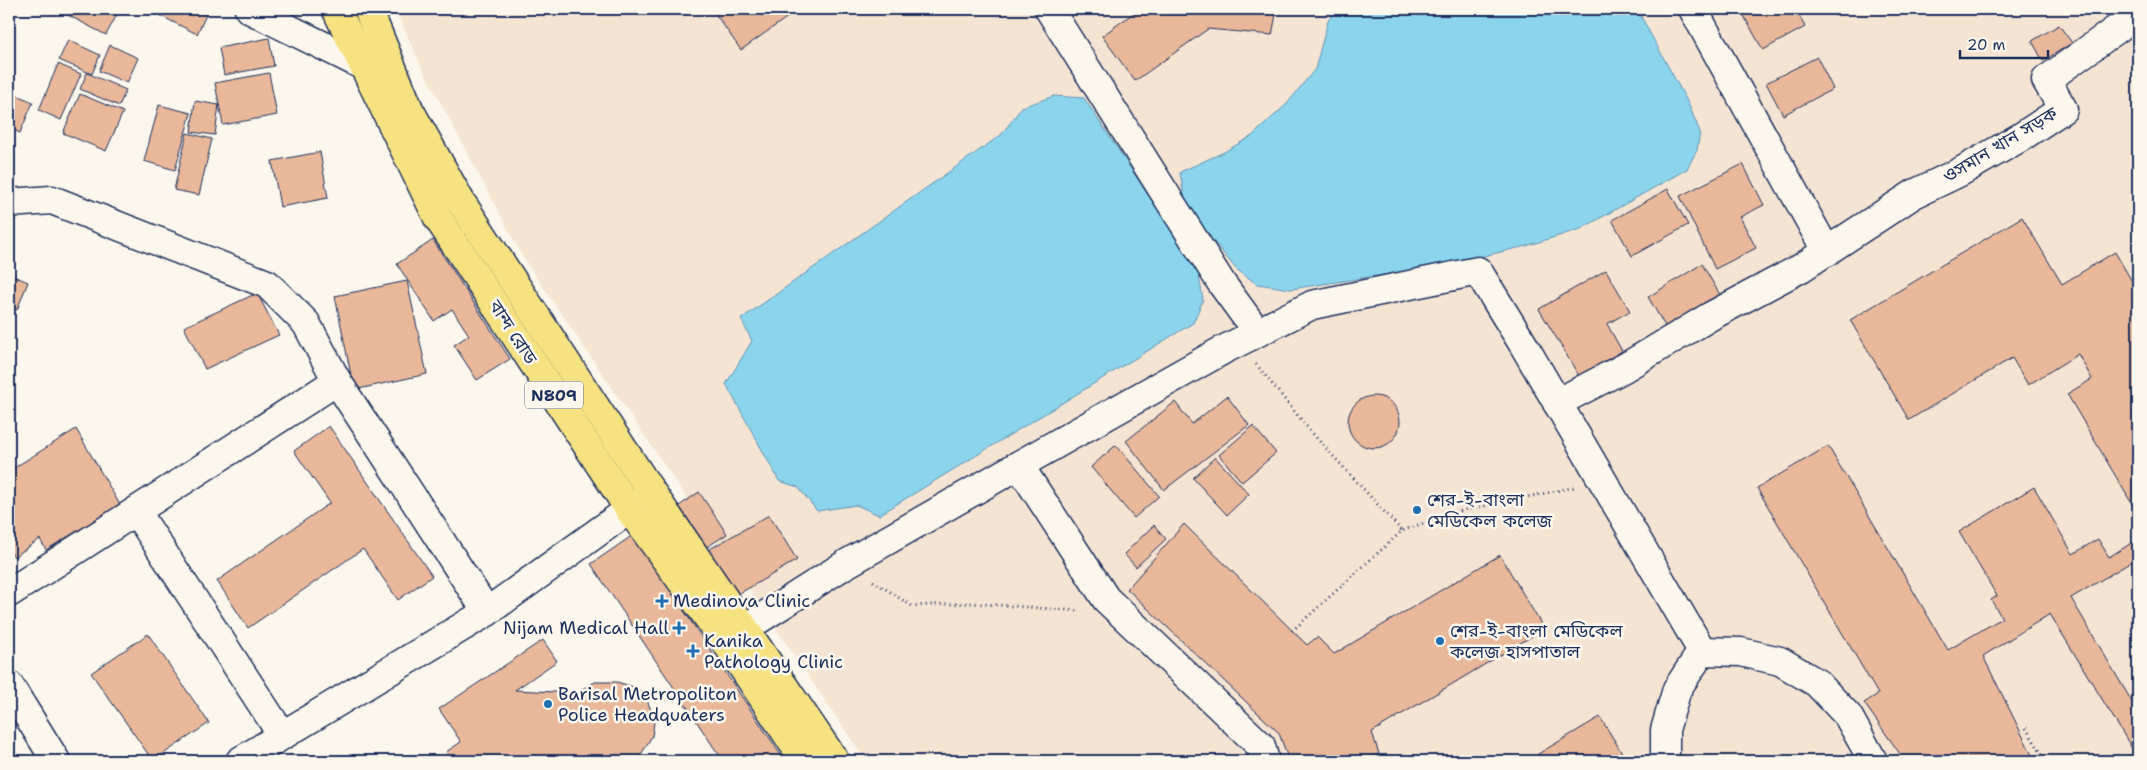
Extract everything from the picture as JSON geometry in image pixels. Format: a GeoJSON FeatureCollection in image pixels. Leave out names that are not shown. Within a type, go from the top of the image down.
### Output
{"type":"FeatureCollection","features":[{"type":"Feature","properties":{"kind":"highway","name":"বান্দ রোড"},"geometry":{"type":"LineString","coordinates":[[336,9],[362,66],[438,218],[629,509],[734,634],[835,761]]}},
{"type":"Feature","properties":{"kind":"highway","name":"বান্দ রোড"},"geometry":{"type":"LineString","coordinates":[[368,9],[409,109],[461,202],[652,493],[805,761]]}},
{"type":"Feature","properties":{"kind":"street"},"geometry":{"type":"LineString","coordinates":[[249,9],[362,66]]}},
{"type":"Feature","properties":{"kind":"street"},"geometry":{"type":"LineString","coordinates":[[1049,9],[1222,284],[1243,332]]}},
{"type":"Feature","properties":{"kind":"street"},"geometry":{"type":"LineString","coordinates":[[1557,404],[1826,252],[1693,9]]}},
{"type":"Feature","properties":{"kind":"street","name":"ওসমান খান সড়ক"},"geometry":{"type":"LineString","coordinates":[[1826,252],[1914,194],[1960,172],[2021,137],[2063,109],[2046,80],[2138,14]]}},
{"type":"Feature","properties":{"kind":"street"},"geometry":{"type":"LineString","coordinates":[[9,204],[52,200],[267,284],[306,323],[337,381],[487,612]]}},
{"type":"Feature","properties":{"kind":"street"},"geometry":{"type":"LineString","coordinates":[[734,634],[846,564],[1019,465],[1243,332],[1312,305],[1478,271],[1702,651]]}},
{"type":"Feature","properties":{"kind":"street"},"geometry":{"type":"LineString","coordinates":[[9,593],[337,381]]}},
{"type":"Feature","properties":{"kind":"street"},"geometry":{"type":"LineString","coordinates":[[1019,465],[1106,599],[1261,746],[1265,761]]}},
{"type":"Feature","properties":{"kind":"street"},"geometry":{"type":"LineString","coordinates":[[240,761],[487,612],[652,493]]}},
{"type":"Feature","properties":{"kind":"street"},"geometry":{"type":"LineString","coordinates":[[136,511],[282,736]]}},
{"type":"Feature","properties":{"kind":"street"},"geometry":{"type":"LineString","coordinates":[[1665,761],[1665,730],[1677,689],[1702,651]]}},
{"type":"Feature","properties":{"kind":"street"},"geometry":{"type":"LineString","coordinates":[[1702,651],[1741,652],[1780,661],[1817,683],[1848,716],[1872,761]]}},
{"type":"Feature","properties":{"kind":"street"},"geometry":{"type":"LineString","coordinates":[[9,685],[56,761]]}},
{"type":"Feature","properties":{"kind":"path"},"geometry":{"type":"LineString","coordinates":[[1243,332],[1312,433],[1402,531]]}},
{"type":"Feature","properties":{"kind":"path"},"geometry":{"type":"LineString","coordinates":[[1292,630],[1402,531],[1451,513],[1602,482]]}},
{"type":"Feature","properties":{"kind":"path"},"geometry":{"type":"LineString","coordinates":[[846,564],[912,606],[971,603],[1088,612],[1106,599]]}},
{"type":"Feature","properties":{"kind":"path"},"geometry":{"type":"LineString","coordinates":[[2026,728],[2046,761]]}},
{"type":"Feature","properties":{"kind":"shaded area","name":"শের-ই-বাংলা মেডিকেল কলেজ"},"geometry":{"type":"Polygon","coordinates":[[[395,9],[2138,9],[2138,761],[866,761],[524,259],[422,68],[395,9]]]}},
{"type":"Feature","properties":{"kind":"water"},"geometry":{"type":"Polygon","coordinates":[[[1336,9],[1637,9],[1688,103],[1700,132],[1697,150],[1687,169],[1581,229],[1526,246],[1441,266],[1291,289],[1257,284],[1236,269],[1198,222],[1184,196],[1180,172],[1224,152],[1252,136],[1287,104],[1315,69],[1328,21],[1336,9]]]}},
{"type":"Feature","properties":{"kind":"water"},"geometry":{"type":"Polygon","coordinates":[[[1054,96],[1084,98],[1198,270],[1203,300],[1193,323],[879,515],[856,505],[817,511],[798,487],[779,481],[726,384],[752,341],[741,319],[1001,135],[1022,107],[1054,96]]]}},
{"type":"Feature","properties":{"kind":"building"},"geometry":{"type":"Polygon","coordinates":[[[66,9],[120,9],[106,35],[64,13],[66,9]]]}},
{"type":"Feature","properties":{"kind":"building"},"geometry":{"type":"Polygon","coordinates":[[[165,9],[209,9],[197,34],[161,16],[165,9]]]}},
{"type":"Feature","properties":{"kind":"building"},"geometry":{"type":"Polygon","coordinates":[[[712,9],[799,9],[741,50],[712,9]]]}},
{"type":"Feature","properties":{"kind":"building"},"geometry":{"type":"Polygon","coordinates":[[[1139,9],[1277,9],[1272,35],[1208,29],[1135,81],[1102,36],[1139,9]]]}},
{"type":"Feature","properties":{"kind":"building"},"geometry":{"type":"Polygon","coordinates":[[[1740,9],[1796,9],[1805,27],[1763,50],[1740,9]]]}},
{"type":"Feature","properties":{"kind":"building"},"geometry":{"type":"Polygon","coordinates":[[[1831,9],[1848,9],[1835,16],[1831,9]]]}},
{"type":"Feature","properties":{"kind":"building"},"geometry":{"type":"Polygon","coordinates":[[[2059,25],[2072,43],[2043,61],[2032,41],[2059,25]]]}},
{"type":"Feature","properties":{"kind":"building"},"geometry":{"type":"Polygon","coordinates":[[[269,38],[274,66],[224,75],[219,48],[269,38]]]}},
{"type":"Feature","properties":{"kind":"building"},"geometry":{"type":"Polygon","coordinates":[[[68,40],[100,55],[92,74],[59,60],[68,40]]]}},
{"type":"Feature","properties":{"kind":"building"},"geometry":{"type":"Polygon","coordinates":[[[110,45],[138,58],[127,83],[99,71],[110,45]]]}},
{"type":"Feature","properties":{"kind":"building"},"geometry":{"type":"Polygon","coordinates":[[[1817,57],[1833,89],[1783,115],[1766,83],[1817,57]]]}},
{"type":"Feature","properties":{"kind":"building"},"geometry":{"type":"Polygon","coordinates":[[[58,64],[81,74],[61,120],[39,110],[58,64]]]}},
{"type":"Feature","properties":{"kind":"building"},"geometry":{"type":"Polygon","coordinates":[[[87,73],[126,90],[119,106],[80,89],[87,73]]]}},
{"type":"Feature","properties":{"kind":"building"},"geometry":{"type":"Polygon","coordinates":[[[269,73],[277,115],[223,125],[215,83],[269,73]]]}},
{"type":"Feature","properties":{"kind":"building"},"geometry":{"type":"Polygon","coordinates":[[[12,93],[33,102],[20,133],[9,128],[9,100],[12,93]]]}},
{"type":"Feature","properties":{"kind":"building"},"geometry":{"type":"Polygon","coordinates":[[[80,94],[123,112],[106,151],[63,133],[80,94]]]}},
{"type":"Feature","properties":{"kind":"building"},"geometry":{"type":"Polygon","coordinates":[[[195,101],[219,105],[215,135],[191,132],[195,101]]]}},
{"type":"Feature","properties":{"kind":"building"},"geometry":{"type":"Polygon","coordinates":[[[159,105],[191,113],[175,170],[144,161],[159,105]]]}},
{"type":"Feature","properties":{"kind":"building"},"geometry":{"type":"Polygon","coordinates":[[[187,133],[212,139],[199,195],[174,190],[187,133]]]}},
{"type":"Feature","properties":{"kind":"building"},"geometry":{"type":"Polygon","coordinates":[[[320,152],[328,198],[280,207],[272,161],[320,152]]]}},
{"type":"Feature","properties":{"kind":"building"},"geometry":{"type":"Polygon","coordinates":[[[1743,164],[1764,205],[1740,217],[1756,248],[1715,269],[1680,196],[1743,164]]]}},
{"type":"Feature","properties":{"kind":"building"},"geometry":{"type":"Polygon","coordinates":[[[1668,189],[1688,225],[1632,256],[1612,220],[1668,189]]]}},
{"type":"Feature","properties":{"kind":"building"},"geometry":{"type":"Polygon","coordinates":[[[2022,217],[2062,284],[2115,252],[2138,292],[2138,514],[2067,394],[2092,379],[2078,354],[2028,385],[2012,358],[1909,420],[1850,320],[2022,217]]]}},
{"type":"Feature","properties":{"kind":"building"},"geometry":{"type":"Polygon","coordinates":[[[433,240],[510,359],[477,380],[454,345],[469,335],[452,309],[434,321],[397,264],[433,240]]]}},
{"type":"Feature","properties":{"kind":"building"},"geometry":{"type":"Polygon","coordinates":[[[1702,264],[1723,300],[1669,333],[1648,297],[1702,264]]]}},
{"type":"Feature","properties":{"kind":"building"},"geometry":{"type":"Polygon","coordinates":[[[1606,270],[1630,311],[1607,324],[1622,351],[1579,376],[1539,309],[1606,270]]]}},
{"type":"Feature","properties":{"kind":"building"},"geometry":{"type":"Polygon","coordinates":[[[9,274],[28,282],[17,310],[9,306],[9,274]]]}},
{"type":"Feature","properties":{"kind":"building"},"geometry":{"type":"Polygon","coordinates":[[[407,281],[427,374],[354,390],[335,296],[407,281]]]}},
{"type":"Feature","properties":{"kind":"building"},"geometry":{"type":"Polygon","coordinates":[[[257,293],[279,335],[205,369],[184,327],[257,293]]]}},
{"type":"Feature","properties":{"kind":"building"},"geometry":{"type":"Polygon","coordinates":[[[1227,396],[1249,425],[1164,490],[1126,441],[1175,402],[1192,424],[1227,396]]]}},
{"type":"Feature","properties":{"kind":"building"},"geometry":{"type":"Polygon","coordinates":[[[1374,396],[1384,398],[1392,404],[1398,412],[1400,422],[1398,432],[1392,440],[1384,446],[1374,448],[1364,446],[1356,440],[1350,432],[1348,422],[1350,412],[1356,404],[1364,398],[1374,396]]]}},
{"type":"Feature","properties":{"kind":"building"},"geometry":{"type":"Polygon","coordinates":[[[329,426],[432,576],[398,600],[363,549],[248,628],[217,581],[330,503],[294,451],[329,426]]]}},
{"type":"Feature","properties":{"kind":"building"},"geometry":{"type":"Polygon","coordinates":[[[1253,426],[1276,453],[1242,482],[1219,455],[1253,426]]]}},
{"type":"Feature","properties":{"kind":"building"},"geometry":{"type":"Polygon","coordinates":[[[76,429],[120,505],[46,550],[40,539],[14,557],[9,549],[9,471],[76,429]]]}},
{"type":"Feature","properties":{"kind":"building"},"geometry":{"type":"Polygon","coordinates":[[[1116,445],[1159,496],[1134,518],[1091,467],[1116,445]]]}},
{"type":"Feature","properties":{"kind":"building"},"geometry":{"type":"Polygon","coordinates":[[[1828,446],[1948,650],[2002,618],[1991,600],[1997,596],[1959,532],[2034,487],[2073,554],[2098,539],[2109,557],[2138,539],[2138,558],[2071,598],[2138,712],[2138,758],[2050,614],[1983,656],[2035,761],[1905,761],[1864,703],[1878,694],[1757,488],[1828,446]]]}},
{"type":"Feature","properties":{"kind":"building"},"geometry":{"type":"Polygon","coordinates":[[[1215,457],[1249,494],[1227,515],[1193,478],[1215,457]]]}},
{"type":"Feature","properties":{"kind":"building"},"geometry":{"type":"Polygon","coordinates":[[[699,492],[727,534],[707,547],[679,506],[699,492]]]}},
{"type":"Feature","properties":{"kind":"building"},"geometry":{"type":"Polygon","coordinates":[[[769,515],[797,560],[735,596],[708,550],[769,515]]]}},
{"type":"Feature","properties":{"kind":"building","name":"শের-ই-বাংলা মেডিকেল কলেজ হাসপাতাল"},"geometry":{"type":"Polygon","coordinates":[[[1184,524],[1307,645],[1317,637],[1334,654],[1500,555],[1544,629],[1372,732],[1379,754],[1371,757],[1372,761],[1289,761],[1279,733],[1127,589],[1184,524]]]}},
{"type":"Feature","properties":{"kind":"building"},"geometry":{"type":"Polygon","coordinates":[[[1154,525],[1166,539],[1136,567],[1124,554],[1154,525]]]}},
{"type":"Feature","properties":{"kind":"building"},"geometry":{"type":"Polygon","coordinates":[[[633,535],[785,761],[723,761],[591,564],[633,535]]]}},
{"type":"Feature","properties":{"kind":"building"},"geometry":{"type":"Polygon","coordinates":[[[148,634],[209,723],[153,761],[91,673],[148,634]]]}},
{"type":"Feature","properties":{"kind":"building","name":"Barisal Metropoliton Police Headquaters"},"geometry":{"type":"Polygon","coordinates":[[[543,640],[557,661],[515,690],[575,693],[595,682],[617,682],[637,688],[646,698],[654,723],[652,736],[639,758],[634,761],[452,761],[446,752],[461,742],[439,709],[543,640]]]}},
{"type":"Feature","properties":{"kind":"building"},"geometry":{"type":"Polygon","coordinates":[[[1600,717],[1627,761],[1542,761],[1538,754],[1600,717]]]}},
{"type":"Feature","properties":{"kind":"place","name":"শের-ই-বাংলা মেডিকেল কলেজ"},"geometry":{"type":"Point","coordinates":[1417,510]}},
{"type":"Feature","properties":{"kind":"place","name":"Medinova Clinic"},"geometry":{"type":"Point","coordinates":[662,601]}},
{"type":"Feature","properties":{"kind":"place","name":"Nijam Medical Hall"},"geometry":{"type":"Point","coordinates":[679,628]}},
{"type":"Feature","properties":{"kind":"place","name":"শের-ই-বাংলা মেডিকেল কলেজ হাসপাতাল"},"geometry":{"type":"Point","coordinates":[1440,641]}},
{"type":"Feature","properties":{"kind":"place","name":"Kanika Pathology Clinic"},"geometry":{"type":"Point","coordinates":[693,651]}},
{"type":"Feature","properties":{"kind":"place","name":"Barisal Metropoliton Police Headquaters"},"geometry":{"type":"Point","coordinates":[548,704]}}]}
